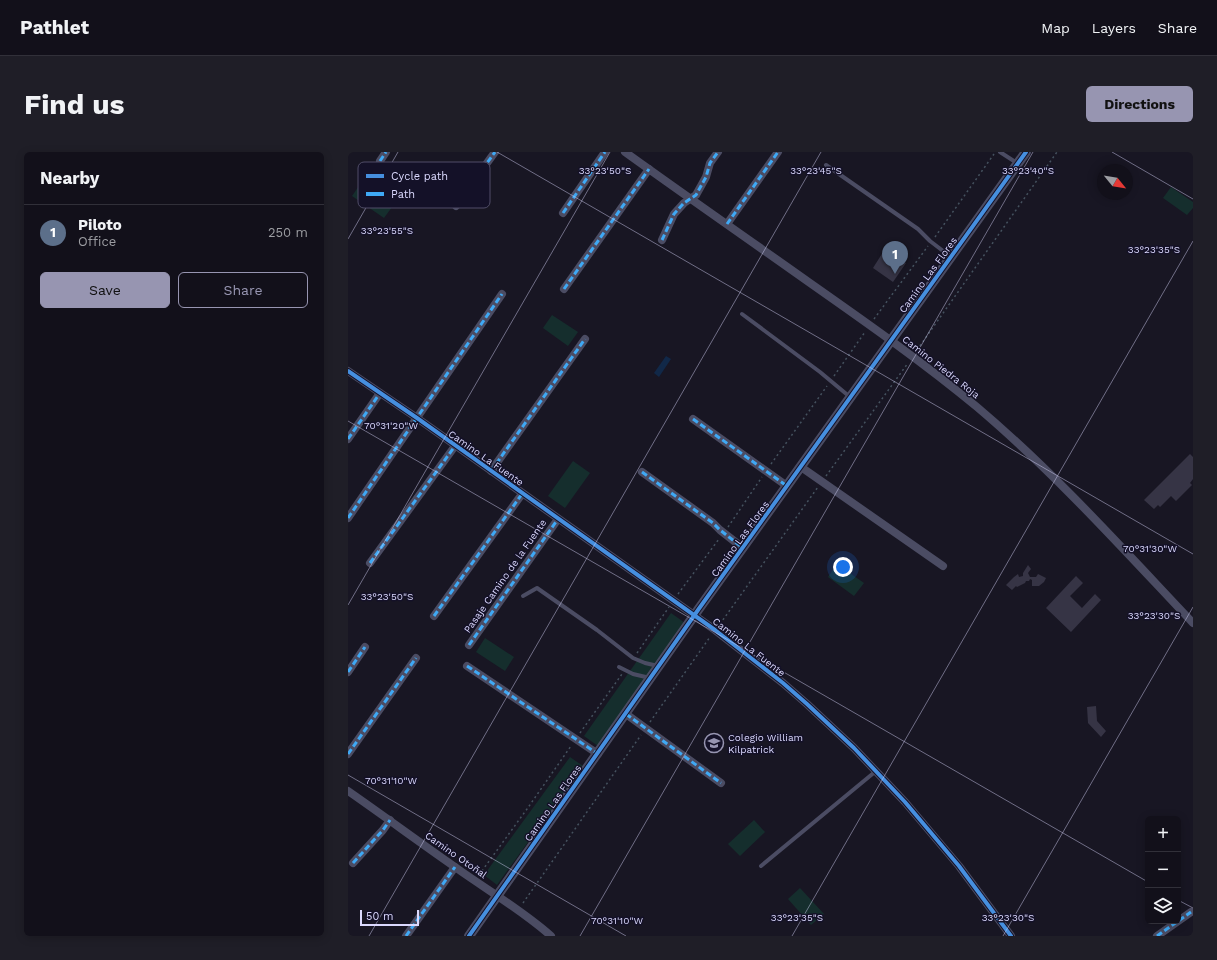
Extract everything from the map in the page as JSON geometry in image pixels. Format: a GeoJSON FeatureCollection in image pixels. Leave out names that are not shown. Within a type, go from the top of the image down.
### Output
{"type":"FeatureCollection","features":[{"type":"Feature","properties":{"kind":"street"},"geometry":{"type":"LineString","coordinates":[[380,161],[386,152]]}},
{"type":"Feature","properties":{"kind":"street"},"geometry":{"type":"LineString","coordinates":[[488,162],[495,152]]}},
{"type":"Feature","properties":{"kind":"street"},"geometry":{"type":"LineString","coordinates":[[563,213],[605,152]]}},
{"type":"Feature","properties":{"kind":"street","name":"Camino Piedra Roja"},"geometry":{"type":"LineString","coordinates":[[625,152],[891,340],[978,408],[1040,463],[1088,511],[1193,623]]}},
{"type":"Feature","properties":{"kind":"street"},"geometry":{"type":"LineString","coordinates":[[662,240],[674,214],[698,192],[706,177],[710,163],[718,152]]}},
{"type":"Feature","properties":{"kind":"street"},"geometry":{"type":"LineString","coordinates":[[727,224],[778,152]]}},
{"type":"Feature","properties":{"kind":"street","name":"Camino Las Flores"},"geometry":{"type":"LineString","coordinates":[[468,936],[1026,152]]}},
{"type":"Feature","properties":{"kind":"street"},"geometry":{"type":"LineString","coordinates":[[564,289],[649,169]]}},
{"type":"Feature","properties":{"kind":"street"},"geometry":{"type":"LineString","coordinates":[[348,518],[502,294]]}},
{"type":"Feature","properties":{"kind":"street"},"geometry":{"type":"LineString","coordinates":[[490,471],[585,339]]}},
{"type":"Feature","properties":{"kind":"street","name":"Camino La Fuente"},"geometry":{"type":"LineString","coordinates":[[348,371],[417,418],[454,446],[715,630],[757,662],[802,700],[876,770],[959,866],[1011,936]]}},
{"type":"Feature","properties":{"kind":"street"},"geometry":{"type":"LineString","coordinates":[[348,439],[380,393]]}},
{"type":"Feature","properties":{"kind":"street"},"geometry":{"type":"LineString","coordinates":[[693,420],[787,486]]}},
{"type":"Feature","properties":{"kind":"street"},"geometry":{"type":"LineString","coordinates":[[370,563],[454,446]]}},
{"type":"Feature","properties":{"kind":"street"},"geometry":{"type":"LineString","coordinates":[[801,467],[943,566]]}},
{"type":"Feature","properties":{"kind":"street"},"geometry":{"type":"LineString","coordinates":[[642,472],[713,523],[723,533],[743,548]]}},
{"type":"Feature","properties":{"kind":"street"},"geometry":{"type":"LineString","coordinates":[[434,616],[522,494]]}},
{"type":"Feature","properties":{"kind":"street","name":"Pasaje Camino de la Fuente"},"geometry":{"type":"LineString","coordinates":[[469,645],[558,519]]}},
{"type":"Feature","properties":{"kind":"street"},"geometry":{"type":"LineString","coordinates":[[348,672],[365,647]]}},
{"type":"Feature","properties":{"kind":"street"},"geometry":{"type":"LineString","coordinates":[[348,754],[416,658]]}},
{"type":"Feature","properties":{"kind":"street"},"geometry":{"type":"LineString","coordinates":[[467,666],[598,754]]}},
{"type":"Feature","properties":{"kind":"street"},"geometry":{"type":"LineString","coordinates":[[626,714],[721,783]]}},
{"type":"Feature","properties":{"kind":"street","name":"Camino Otoñal"},"geometry":{"type":"LineString","coordinates":[[348,791],[518,910],[551,936]]}},
{"type":"Feature","properties":{"kind":"street"},"geometry":{"type":"LineString","coordinates":[[353,863],[384,830],[390,820]]}},
{"type":"Feature","properties":{"kind":"street"},"geometry":{"type":"LineString","coordinates":[[406,936],[455,867]]}},
{"type":"Feature","properties":{"kind":"street"},"geometry":{"type":"LineString","coordinates":[[1157,936],[1191,912]]}},
{"type":"Feature","properties":{"kind":"lane"},"geometry":{"type":"LineString","coordinates":[[1000,152],[1018,164]]}},
{"type":"Feature","properties":{"kind":"lane"},"geometry":{"type":"LineString","coordinates":[[826,165],[918,229],[930,241],[951,257]]}},
{"type":"Feature","properties":{"kind":"lane"},"geometry":{"type":"LineString","coordinates":[[742,314],[851,397]]}},
{"type":"Feature","properties":{"kind":"lane"},"geometry":{"type":"LineString","coordinates":[[523,596],[537,588],[597,630],[633,658],[645,663],[659,666]]}},
{"type":"Feature","properties":{"kind":"lane"},"geometry":{"type":"LineString","coordinates":[[619,667],[633,674],[651,678]]}},
{"type":"Feature","properties":{"kind":"lane"},"geometry":{"type":"LineString","coordinates":[[762,866],[876,770]]}},
{"type":"Feature","properties":{"kind":"path"},"geometry":{"type":"LineString","coordinates":[[518,910],[715,630],[913,356],[1057,152]]}},
{"type":"Feature","properties":{"kind":"path"},"geometry":{"type":"LineString","coordinates":[[674,601],[870,325]]}},
{"type":"Feature","properties":{"kind":"green space"},"geometry":{"type":"Polygon","coordinates":[[[358,187],[358,200],[352,196],[358,187]]]}},
{"type":"Feature","properties":{"kind":"green space"},"geometry":{"type":"Polygon","coordinates":[[[1171,187],[1193,202],[1193,208],[1187,215],[1163,198],[1171,187]]]}},
{"type":"Feature","properties":{"kind":"green space"},"geometry":{"type":"Polygon","coordinates":[[[369,208],[391,208],[384,218],[369,208]]]}},
{"type":"Feature","properties":{"kind":"green space"},"geometry":{"type":"Polygon","coordinates":[[[552,315],[578,332],[568,346],[543,328],[552,315]]]}},
{"type":"Feature","properties":{"kind":"green space"},"geometry":{"type":"Polygon","coordinates":[[[573,461],[590,473],[565,508],[548,496],[573,461]]]}},
{"type":"Feature","properties":{"kind":"green space"},"geometry":{"type":"Polygon","coordinates":[[[837,564],[864,583],[854,596],[828,577],[837,564]]]}},
{"type":"Feature","properties":{"kind":"green space"},"geometry":{"type":"Polygon","coordinates":[[[671,613],[685,623],[598,746],[584,736],[671,613]]]}},
{"type":"Feature","properties":{"kind":"green space"},"geometry":{"type":"Polygon","coordinates":[[[485,638],[514,657],[505,671],[476,652],[485,638]]]}},
{"type":"Feature","properties":{"kind":"green space"},"geometry":{"type":"Polygon","coordinates":[[[570,757],[583,766],[497,885],[484,875],[570,757]]]}},
{"type":"Feature","properties":{"kind":"green space"},"geometry":{"type":"Polygon","coordinates":[[[754,820],[765,832],[740,856],[728,844],[754,820]]]}},
{"type":"Feature","properties":{"kind":"green space"},"geometry":{"type":"Polygon","coordinates":[[[800,888],[824,914],[811,925],[788,899],[800,888]]]}},
{"type":"Feature","properties":{"kind":"water"},"geometry":{"type":"Polygon","coordinates":[[[666,356],[671,359],[659,377],[654,373],[666,356]]]}},
{"type":"Feature","properties":{"kind":"building"},"geometry":{"type":"Polygon","coordinates":[[[885,249],[906,263],[893,282],[873,268],[885,249]]]}},
{"type":"Feature","properties":{"kind":"building"},"geometry":{"type":"Polygon","coordinates":[[[1190,454],[1193,457],[1193,479],[1190,483],[1192,485],[1176,501],[1171,496],[1160,507],[1158,505],[1154,509],[1144,500],[1190,454]]]}},
{"type":"Feature","properties":{"kind":"building"},"geometry":{"type":"Polygon","coordinates":[[[1028,565],[1031,569],[1028,573],[1030,577],[1036,577],[1038,574],[1046,578],[1044,582],[1039,586],[1032,586],[1032,580],[1030,579],[1017,587],[1016,586],[1012,590],[1006,585],[1018,574],[1019,577],[1023,576],[1023,573],[1028,565]]]}},
{"type":"Feature","properties":{"kind":"building"},"geometry":{"type":"Polygon","coordinates":[[[1076,576],[1083,583],[1070,596],[1082,608],[1095,594],[1101,600],[1071,632],[1046,608],[1076,576]]]}},
{"type":"Feature","properties":{"kind":"building"},"geometry":{"type":"Polygon","coordinates":[[[1096,706],[1097,721],[1106,731],[1101,737],[1088,723],[1087,707],[1096,706]]]}},
{"type":"Feature","properties":{"kind":"marked path"},"geometry":{"type":"LineString","coordinates":[[380,161],[386,152]]}},
{"type":"Feature","properties":{"kind":"marked path"},"geometry":{"type":"LineString","coordinates":[[488,162],[495,152]]}},
{"type":"Feature","properties":{"kind":"marked path"},"geometry":{"type":"LineString","coordinates":[[563,213],[605,152]]}},
{"type":"Feature","properties":{"kind":"marked path"},"geometry":{"type":"LineString","coordinates":[[662,240],[674,214],[684,203],[696,195],[706,177],[710,163],[718,152]]}},
{"type":"Feature","properties":{"kind":"marked path"},"geometry":{"type":"LineString","coordinates":[[727,224],[778,152]]}},
{"type":"Feature","properties":{"kind":"marked path"},"geometry":{"type":"LineString","coordinates":[[564,289],[649,169]]}},
{"type":"Feature","properties":{"kind":"marked path"},"geometry":{"type":"LineString","coordinates":[[348,518],[502,294]]}},
{"type":"Feature","properties":{"kind":"marked path"},"geometry":{"type":"LineString","coordinates":[[491,471],[585,339]]}},
{"type":"Feature","properties":{"kind":"marked path"},"geometry":{"type":"LineString","coordinates":[[348,439],[380,393]]}},
{"type":"Feature","properties":{"kind":"marked path"},"geometry":{"type":"LineString","coordinates":[[693,419],[787,486]]}},
{"type":"Feature","properties":{"kind":"marked path"},"geometry":{"type":"LineString","coordinates":[[370,563],[455,446]]}},
{"type":"Feature","properties":{"kind":"marked path"},"geometry":{"type":"LineString","coordinates":[[642,472],[713,523],[743,548]]}},
{"type":"Feature","properties":{"kind":"marked path"},"geometry":{"type":"LineString","coordinates":[[434,616],[522,494]]}},
{"type":"Feature","properties":{"kind":"marked path"},"geometry":{"type":"LineString","coordinates":[[469,645],[558,519]]}},
{"type":"Feature","properties":{"kind":"marked path"},"geometry":{"type":"LineString","coordinates":[[348,672],[365,647]]}},
{"type":"Feature","properties":{"kind":"marked path"},"geometry":{"type":"LineString","coordinates":[[348,754],[416,658]]}},
{"type":"Feature","properties":{"kind":"marked path"},"geometry":{"type":"LineString","coordinates":[[467,666],[598,754]]}},
{"type":"Feature","properties":{"kind":"marked path"},"geometry":{"type":"LineString","coordinates":[[626,714],[721,783]]}},
{"type":"Feature","properties":{"kind":"marked path"},"geometry":{"type":"LineString","coordinates":[[353,863],[383,830],[390,820]]}},
{"type":"Feature","properties":{"kind":"marked path"},"geometry":{"type":"LineString","coordinates":[[406,936],[455,867]]}},
{"type":"Feature","properties":{"kind":"marked path"},"geometry":{"type":"LineString","coordinates":[[1157,936],[1191,912]]}},
{"type":"Feature","properties":{"kind":"cycle path"},"geometry":{"type":"LineString","coordinates":[[469,936],[698,610],[1026,152]]}},
{"type":"Feature","properties":{"kind":"cycle path"},"geometry":{"type":"LineString","coordinates":[[348,371],[417,418],[715,630],[783,683],[854,748],[905,802],[959,866],[1011,936]]}},
{"type":"Feature","properties":{"kind":"place","name":"Piloto"},"geometry":{"type":"Point","coordinates":[895,274]}},
{"type":"Feature","properties":{"kind":"place","name":"Colegio William Kilpatrick"},"geometry":{"type":"Point","coordinates":[714,743]}}]}
